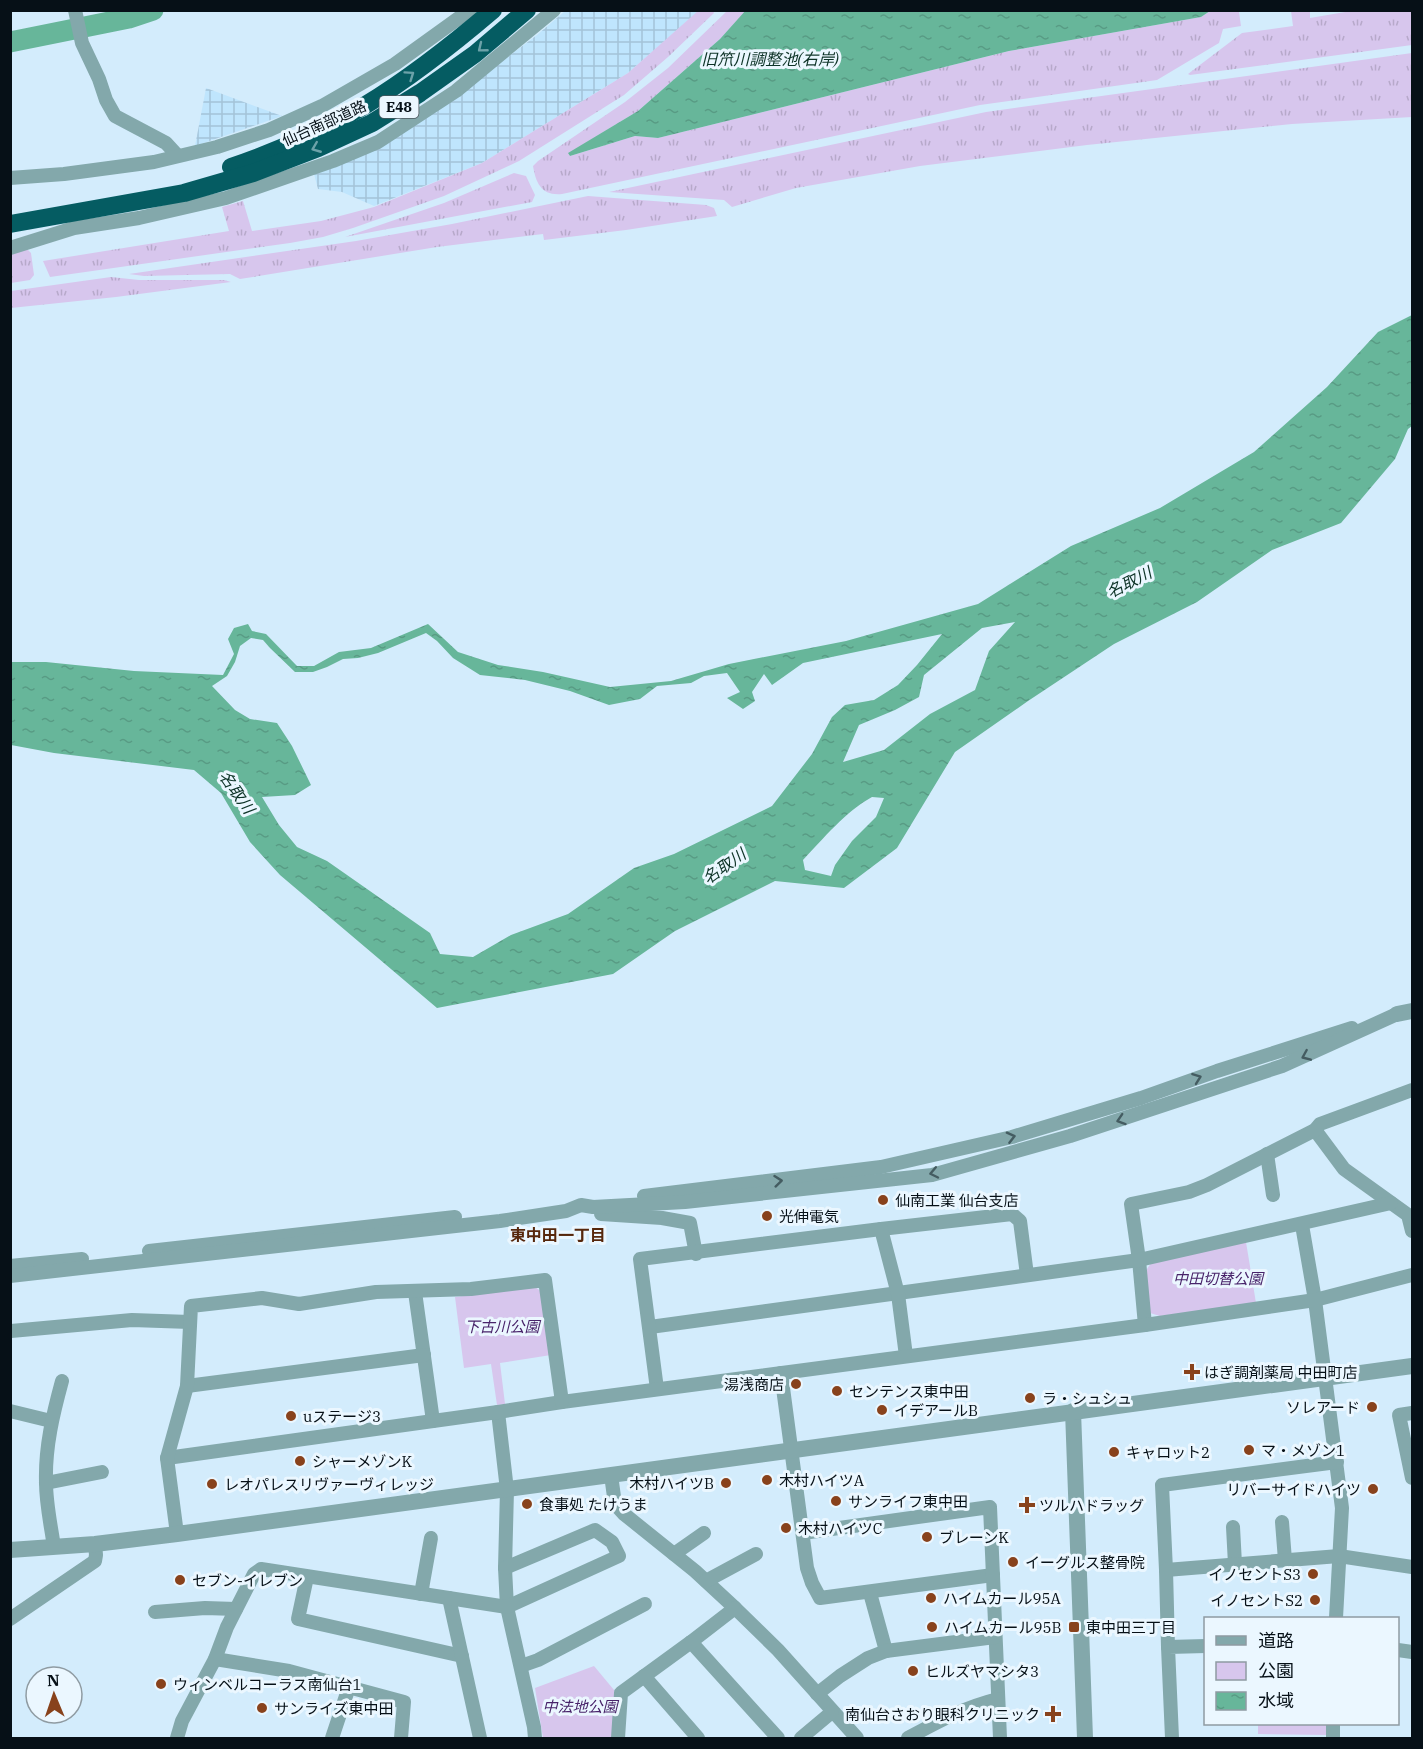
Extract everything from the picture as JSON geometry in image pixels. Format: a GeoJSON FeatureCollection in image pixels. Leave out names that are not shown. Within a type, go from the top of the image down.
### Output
{"type":"FeatureCollection","features":[{"type":"Feature","properties":{"kind":"highway","name":"仙台南部道路"},"geometry":{"type":"LineString","coordinates":[[107,207],[248,162],[314,132],[364,106],[411,74],[452,45],[493,10]]}},
{"type":"Feature","properties":{"kind":"highway","name":"仙台南部道路"},"geometry":{"type":"LineString","coordinates":[[10,224],[184,193],[253,173],[318,148],[372,123],[420,93],[475,54],[527,10]]}},
{"type":"Feature","properties":{"kind":"street"},"geometry":{"type":"LineString","coordinates":[[10,178],[64,174],[154,162],[217,147],[269,130],[322,106],[395,64],[470,10]]}},
{"type":"Feature","properties":{"kind":"street"},"geometry":{"type":"LineString","coordinates":[[10,248],[74,228],[139,218],[226,198],[369,146],[456,91],[554,10]]}},
{"type":"Feature","properties":{"kind":"street"},"geometry":{"type":"LineString","coordinates":[[75,11],[82,43],[115,116],[166,143],[177,155]]}},
{"type":"Feature","properties":{"kind":"street"},"geometry":{"type":"LineString","coordinates":[[10,1266],[352,1227],[581,1205],[593,1207],[685,1202],[932,1175],[1081,1133],[1282,1066],[1405,1012]]}},
{"type":"Feature","properties":{"kind":"street"},"geometry":{"type":"LineString","coordinates":[[1145,1325],[1131,1204],[1189,1192],[1207,1185],[1315,1130],[1320,1124],[1413,1090]]}},
{"type":"Feature","properties":{"kind":"street"},"geometry":{"type":"LineString","coordinates":[[1315,1130],[1344,1169],[1408,1215],[1413,1232]]}},
{"type":"Feature","properties":{"kind":"street"},"geometry":{"type":"LineString","coordinates":[[1267,1154],[1273,1195]]}},
{"type":"Feature","properties":{"kind":"street"},"geometry":{"type":"LineString","coordinates":[[650,1327],[1139,1260],[1302,1225],[1391,1203]]}},
{"type":"Feature","properties":{"kind":"street"},"geometry":{"type":"LineString","coordinates":[[581,1205],[586,1212],[662,1218],[690,1223],[696,1254]]}},
{"type":"Feature","properties":{"kind":"street"},"geometry":{"type":"LineString","coordinates":[[10,1276],[500,1221],[566,1211],[581,1205]]}},
{"type":"Feature","properties":{"kind":"street"},"geometry":{"type":"LineString","coordinates":[[657,1389],[640,1259],[1012,1214],[1020,1221],[1027,1275]]}},
{"type":"Feature","properties":{"kind":"street"},"geometry":{"type":"LineString","coordinates":[[1302,1225],[1315,1300],[1342,1508],[1336,1617]]}},
{"type":"Feature","properties":{"kind":"street"},"geometry":{"type":"LineString","coordinates":[[881,1229],[898,1294],[906,1356]]}},
{"type":"Feature","properties":{"kind":"street"},"geometry":{"type":"LineString","coordinates":[[167,1458],[657,1389],[1145,1325],[1315,1300],[1413,1275]]}},
{"type":"Feature","properties":{"kind":"street"},"geometry":{"type":"LineString","coordinates":[[177,1534],[167,1458],[187,1386],[191,1306],[262,1298],[299,1304],[376,1292],[415,1292],[545,1280],[562,1402]]}},
{"type":"Feature","properties":{"kind":"street"},"geometry":{"type":"LineString","coordinates":[[415,1292],[433,1421]]}},
{"type":"Feature","properties":{"kind":"street"},"geometry":{"type":"LineString","coordinates":[[11,1331],[132,1320],[190,1322]]}},
{"type":"Feature","properties":{"kind":"street"},"geometry":{"type":"LineString","coordinates":[[187,1386],[424,1355]]}},
{"type":"Feature","properties":{"kind":"street"},"geometry":{"type":"LineString","coordinates":[[10,1550],[95,1544],[177,1534],[1413,1366]]}},
{"type":"Feature","properties":{"kind":"street"},"geometry":{"type":"LineString","coordinates":[[781,1373],[807,1568],[820,1598],[993,1575]]}},
{"type":"Feature","properties":{"kind":"street"},"geometry":{"type":"LineString","coordinates":[[54,1547],[45,1483],[51,1421],[62,1381]]}},
{"type":"Feature","properties":{"kind":"street"},"geometry":{"type":"LineString","coordinates":[[10,1411],[51,1421]]}},
{"type":"Feature","properties":{"kind":"street"},"geometry":{"type":"LineString","coordinates":[[1073,1411],[1085,1738]]}},
{"type":"Feature","properties":{"kind":"street"},"geometry":{"type":"LineString","coordinates":[[498,1412],[507,1490],[505,1568],[507,1607],[535,1738]]}},
{"type":"Feature","properties":{"kind":"street"},"geometry":{"type":"LineString","coordinates":[[1413,1413],[1399,1415],[1413,1478]]}},
{"type":"Feature","properties":{"kind":"street"},"geometry":{"type":"LineString","coordinates":[[1172,1738],[1162,1485],[1337,1462]]}},
{"type":"Feature","properties":{"kind":"street"},"geometry":{"type":"LineString","coordinates":[[45,1483],[102,1472]]}},
{"type":"Feature","properties":{"kind":"street"},"geometry":{"type":"LineString","coordinates":[[611,1475],[615,1504],[624,1514],[706,1581],[735,1608],[778,1650],[856,1738]]}},
{"type":"Feature","properties":{"kind":"street"},"geometry":{"type":"LineString","coordinates":[[803,1533],[990,1507],[1000,1738]]}},
{"type":"Feature","properties":{"kind":"street"},"geometry":{"type":"LineString","coordinates":[[1282,1522],[1285,1560]]}},
{"type":"Feature","properties":{"kind":"street"},"geometry":{"type":"LineString","coordinates":[[1233,1527],[1235,1564]]}},
{"type":"Feature","properties":{"kind":"street"},"geometry":{"type":"LineString","coordinates":[[177,1738],[182,1721],[215,1659],[227,1627],[254,1574],[261,1569],[507,1607],[619,1556],[612,1542],[595,1530],[505,1568]]}},
{"type":"Feature","properties":{"kind":"street"},"geometry":{"type":"LineString","coordinates":[[674,1554],[704,1533]]}},
{"type":"Feature","properties":{"kind":"street"},"geometry":{"type":"LineString","coordinates":[[421,1594],[431,1538]]}},
{"type":"Feature","properties":{"kind":"street"},"geometry":{"type":"LineString","coordinates":[[10,1619],[95,1561],[95,1544]]}},
{"type":"Feature","properties":{"kind":"street"},"geometry":{"type":"LineString","coordinates":[[706,1581],[756,1554]]}},
{"type":"Feature","properties":{"kind":"street"},"geometry":{"type":"LineString","coordinates":[[1167,1570],[1339,1556],[1413,1567]]}},
{"type":"Feature","properties":{"kind":"street"},"geometry":{"type":"LineString","coordinates":[[307,1577],[298,1619],[462,1656]]}},
{"type":"Feature","properties":{"kind":"street"},"geometry":{"type":"LineString","coordinates":[[870,1593],[886,1652]]}},
{"type":"Feature","properties":{"kind":"street"},"geometry":{"type":"LineString","coordinates":[[449,1598],[480,1738]]}},
{"type":"Feature","properties":{"kind":"street"},"geometry":{"type":"LineString","coordinates":[[520,1666],[538,1660],[645,1604]]}},
{"type":"Feature","properties":{"kind":"street"},"geometry":{"type":"LineString","coordinates":[[155,1612],[205,1608],[236,1609]]}},
{"type":"Feature","properties":{"kind":"street"},"geometry":{"type":"LineString","coordinates":[[618,1738],[621,1693],[735,1608]]}},
{"type":"Feature","properties":{"kind":"street"},"geometry":{"type":"LineString","coordinates":[[817,1695],[840,1676],[868,1658],[886,1652],[995,1637]]}},
{"type":"Feature","properties":{"kind":"street"},"geometry":{"type":"LineString","coordinates":[[691,1642],[778,1738]]}},
{"type":"Feature","properties":{"kind":"street"},"geometry":{"type":"LineString","coordinates":[[1168,1647],[1204,1646]]}},
{"type":"Feature","properties":{"kind":"street"},"geometry":{"type":"LineString","coordinates":[[215,1659],[290,1671],[404,1702],[401,1738]]}},
{"type":"Feature","properties":{"kind":"street"},"geometry":{"type":"LineString","coordinates":[[644,1677],[698,1738]]}},
{"type":"Feature","properties":{"kind":"street"},"geometry":{"type":"LineString","coordinates":[[332,1738],[349,1687]]}},
{"type":"Feature","properties":{"kind":"street"},"geometry":{"type":"LineString","coordinates":[[908,1738],[973,1705],[998,1698]]}},
{"type":"Feature","properties":{"kind":"street"},"geometry":{"type":"LineString","coordinates":[[801,1738],[832,1712]]}},
{"type":"Feature","properties":{"kind":"street"},"geometry":{"type":"LineString","coordinates":[[1164,1738],[1181,1738]]}},
{"type":"Feature","properties":{"kind":"shaded area"},"geometry":{"type":"Polygon","coordinates":[[[565,11],[699,11],[628,73],[482,163],[374,206],[342,192],[318,189],[314,174],[452,99],[565,11]]]}},
{"type":"Feature","properties":{"kind":"shaded area"},"geometry":{"type":"Polygon","coordinates":[[[206,88],[282,116],[195,146],[206,88]]]}},
{"type":"Feature","properties":{"kind":"green space"},"geometry":{"type":"Polygon","coordinates":[[[699,10],[714,13],[624,95],[519,161],[444,196],[353,228],[323,237],[290,243],[50,277],[43,261],[229,231],[222,207],[243,201],[252,231],[321,221],[374,207],[482,163],[628,73],[699,10]]]}},
{"type":"Feature","properties":{"kind":"green space"},"geometry":{"type":"Polygon","coordinates":[[[727,11],[746,11],[720,39],[638,111],[569,153],[570,156],[635,136],[658,138],[1009,51],[1201,17],[1210,11],[1248,11],[1239,12],[1241,26],[1223,29],[1219,43],[1157,80],[980,105],[562,194],[549,193],[541,188],[533,166],[538,161],[625,102],[668,68],[727,11]]]}},
{"type":"Feature","properties":{"kind":"green space"},"geometry":{"type":"Polygon","coordinates":[[[1291,11],[1310,11],[1310,18],[1351,11],[1412,11],[1412,45],[1188,74],[1242,33],[1293,26],[1291,11]]]}},
{"type":"Feature","properties":{"kind":"green space"},"geometry":{"type":"Polygon","coordinates":[[[1412,53],[1412,117],[1292,124],[1087,145],[920,166],[796,188],[732,207],[724,200],[609,192],[986,112],[1412,53]]]}},
{"type":"Feature","properties":{"kind":"green space"},"geometry":{"type":"Polygon","coordinates":[[[514,173],[526,176],[535,195],[532,202],[345,237],[444,203],[514,173]]]}},
{"type":"Feature","properties":{"kind":"green space"},"geometry":{"type":"Polygon","coordinates":[[[588,196],[706,205],[714,208],[717,216],[544,240],[543,234],[437,247],[240,279],[230,274],[144,276],[129,274],[356,241],[588,196]]]}},
{"type":"Feature","properties":{"kind":"green space"},"geometry":{"type":"Polygon","coordinates":[[[27,249],[31,253],[34,275],[30,280],[11,283],[11,252],[27,249]]]}},
{"type":"Feature","properties":{"kind":"green space"},"geometry":{"type":"Polygon","coordinates":[[[111,277],[139,280],[224,280],[231,282],[11,308],[11,291],[111,277]]]}},
{"type":"Feature","properties":{"kind":"green space","name":"中田切替公園"},"geometry":{"type":"Polygon","coordinates":[[[1246,1242],[1256,1303],[1160,1316],[1150,1313],[1145,1272],[1151,1263],[1246,1242]]]}},
{"type":"Feature","properties":{"kind":"green space","name":"下古川公園"},"geometry":{"type":"Polygon","coordinates":[[[535,1287],[542,1292],[551,1355],[500,1363],[505,1404],[497,1405],[491,1364],[464,1368],[455,1297],[535,1287]]]}},
{"type":"Feature","properties":{"kind":"green space","name":"中法地公園"},"geometry":{"type":"Polygon","coordinates":[[[594,1666],[614,1690],[613,1738],[543,1738],[535,1688],[594,1666]]]}},
{"type":"Feature","properties":{"kind":"green space"},"geometry":{"type":"Polygon","coordinates":[[[1258,1725],[1327,1725],[1327,1735],[1258,1734],[1258,1725]]]}},
{"type":"Feature","properties":{"kind":"water","name":"旧笊川調整池(右岸)"},"geometry":{"type":"Polygon","coordinates":[[[746,10],[1210,11],[1201,17],[1009,51],[658,138],[635,136],[570,156],[568,153],[638,111],[720,39],[746,10]]]}},
{"type":"Feature","properties":{"kind":"water","name":"名取川"},"geometry":{"type":"Polygon","coordinates":[[[1412,315],[1412,426],[1408,429],[1395,459],[1341,523],[1272,550],[1197,602],[1114,644],[955,752],[897,848],[844,888],[775,881],[675,931],[613,974],[437,1008],[280,875],[250,842],[221,793],[194,770],[54,753],[11,745],[11,662],[46,662],[134,671],[223,675],[234,654],[228,639],[234,628],[248,624],[252,631],[266,634],[297,666],[314,666],[339,652],[371,648],[428,624],[458,652],[498,665],[543,672],[610,687],[671,681],[729,664],[846,641],[978,604],[1071,546],[1160,508],[1254,452],[1327,387],[1378,332],[1412,315]],[[1015,622],[982,628],[924,675],[919,697],[859,725],[843,762],[884,750],[930,714],[975,690],[989,651],[1015,622]],[[426,633],[378,653],[343,659],[313,672],[295,672],[263,640],[251,638],[240,646],[227,676],[212,686],[235,710],[250,719],[277,723],[292,746],[311,785],[295,795],[262,797],[279,825],[297,847],[327,861],[430,933],[440,954],[473,957],[511,935],[568,914],[634,868],[674,854],[772,806],[812,754],[832,717],[845,705],[874,700],[898,685],[942,634],[803,663],[772,685],[764,674],[752,692],[755,701],[743,709],[727,698],[740,692],[727,673],[704,676],[691,683],[657,686],[640,699],[609,705],[570,691],[525,680],[480,675],[453,658],[426,633]],[[872,797],[835,826],[803,860],[805,870],[831,876],[835,865],[852,841],[876,817],[884,798],[872,797]]]}},
{"type":"Feature","properties":{"kind":"waterway"},"geometry":{"type":"LineString","coordinates":[[10,42],[129,18],[153,10]]}},
{"type":"Feature","properties":{"kind":"place","name":"仙南工業 仙台支店"},"geometry":{"type":"Point","coordinates":[883,1200]}},
{"type":"Feature","properties":{"kind":"place","name":"光伸電気"},"geometry":{"type":"Point","coordinates":[767,1216]}},
{"type":"Feature","properties":{"kind":"place","name":"はぎ調剤薬局 中田町店"},"geometry":{"type":"Point","coordinates":[1192,1372]}},
{"type":"Feature","properties":{"kind":"place","name":"湯浅商店"},"geometry":{"type":"Point","coordinates":[796,1384]}},
{"type":"Feature","properties":{"kind":"place","name":"センテンス東中田"},"geometry":{"type":"Point","coordinates":[837,1391]}},
{"type":"Feature","properties":{"kind":"place","name":"ラ・シュシュ"},"geometry":{"type":"Point","coordinates":[1030,1398]}},
{"type":"Feature","properties":{"kind":"place","name":"ソレアード"},"geometry":{"type":"Point","coordinates":[1372,1407]}},
{"type":"Feature","properties":{"kind":"place","name":"イデアールB"},"geometry":{"type":"Point","coordinates":[882,1410]}},
{"type":"Feature","properties":{"kind":"place","name":"uステージ3"},"geometry":{"type":"Point","coordinates":[291,1416]}},
{"type":"Feature","properties":{"kind":"place","name":"マ・メゾン1"},"geometry":{"type":"Point","coordinates":[1249,1450]}},
{"type":"Feature","properties":{"kind":"place","name":"キャロット2"},"geometry":{"type":"Point","coordinates":[1114,1452]}},
{"type":"Feature","properties":{"kind":"place","name":"シャーメゾンK"},"geometry":{"type":"Point","coordinates":[300,1461]}},
{"type":"Feature","properties":{"kind":"place","name":"木村ハイツA"},"geometry":{"type":"Point","coordinates":[767,1480]}},
{"type":"Feature","properties":{"kind":"place","name":"木村ハイツB"},"geometry":{"type":"Point","coordinates":[726,1483]}},
{"type":"Feature","properties":{"kind":"place","name":"レオパレスリヴァーヴィレッジ"},"geometry":{"type":"Point","coordinates":[212,1484]}},
{"type":"Feature","properties":{"kind":"place","name":"リバーサイドハイツ"},"geometry":{"type":"Point","coordinates":[1373,1489]}},
{"type":"Feature","properties":{"kind":"place","name":"サンライフ東中田"},"geometry":{"type":"Point","coordinates":[836,1501]}},
{"type":"Feature","properties":{"kind":"place","name":"食事処 たけうま"},"geometry":{"type":"Point","coordinates":[527,1504]}},
{"type":"Feature","properties":{"kind":"place","name":"ツルハドラッグ"},"geometry":{"type":"Point","coordinates":[1027,1505]}},
{"type":"Feature","properties":{"kind":"place","name":"木村ハイツC"},"geometry":{"type":"Point","coordinates":[786,1528]}},
{"type":"Feature","properties":{"kind":"place","name":"ブレーンK"},"geometry":{"type":"Point","coordinates":[927,1537]}},
{"type":"Feature","properties":{"kind":"place","name":"イーグルス整骨院"},"geometry":{"type":"Point","coordinates":[1013,1562]}},
{"type":"Feature","properties":{"kind":"place","name":"イノセントS3"},"geometry":{"type":"Point","coordinates":[1313,1574]}},
{"type":"Feature","properties":{"kind":"place","name":"セブン-イレブン"},"geometry":{"type":"Point","coordinates":[180,1580]}},
{"type":"Feature","properties":{"kind":"place","name":"ハイムカール95A"},"geometry":{"type":"Point","coordinates":[931,1598]}},
{"type":"Feature","properties":{"kind":"place","name":"イノセントS2"},"geometry":{"type":"Point","coordinates":[1315,1600]}},
{"type":"Feature","properties":{"kind":"place","name":"ハイムカール95B"},"geometry":{"type":"Point","coordinates":[932,1627]}},
{"type":"Feature","properties":{"kind":"place","name":"東中田三丁目"},"geometry":{"type":"Point","coordinates":[1074,1627]}},
{"type":"Feature","properties":{"kind":"place","name":"ヒルズヤマシタ3"},"geometry":{"type":"Point","coordinates":[913,1671]}},
{"type":"Feature","properties":{"kind":"place","name":"ウィンベルコーラス南仙台1"},"geometry":{"type":"Point","coordinates":[161,1684]}},
{"type":"Feature","properties":{"kind":"place","name":"サンライズ東中田"},"geometry":{"type":"Point","coordinates":[262,1708]}},
{"type":"Feature","properties":{"kind":"place","name":"南仙台さおり眼科クリニック"},"geometry":{"type":"Point","coordinates":[1053,1714]}},
{"type":"Feature","properties":{"kind":"district","name":"東中田一丁目"},"geometry":{"type":"Point","coordinates":[558,1235]}}]}
